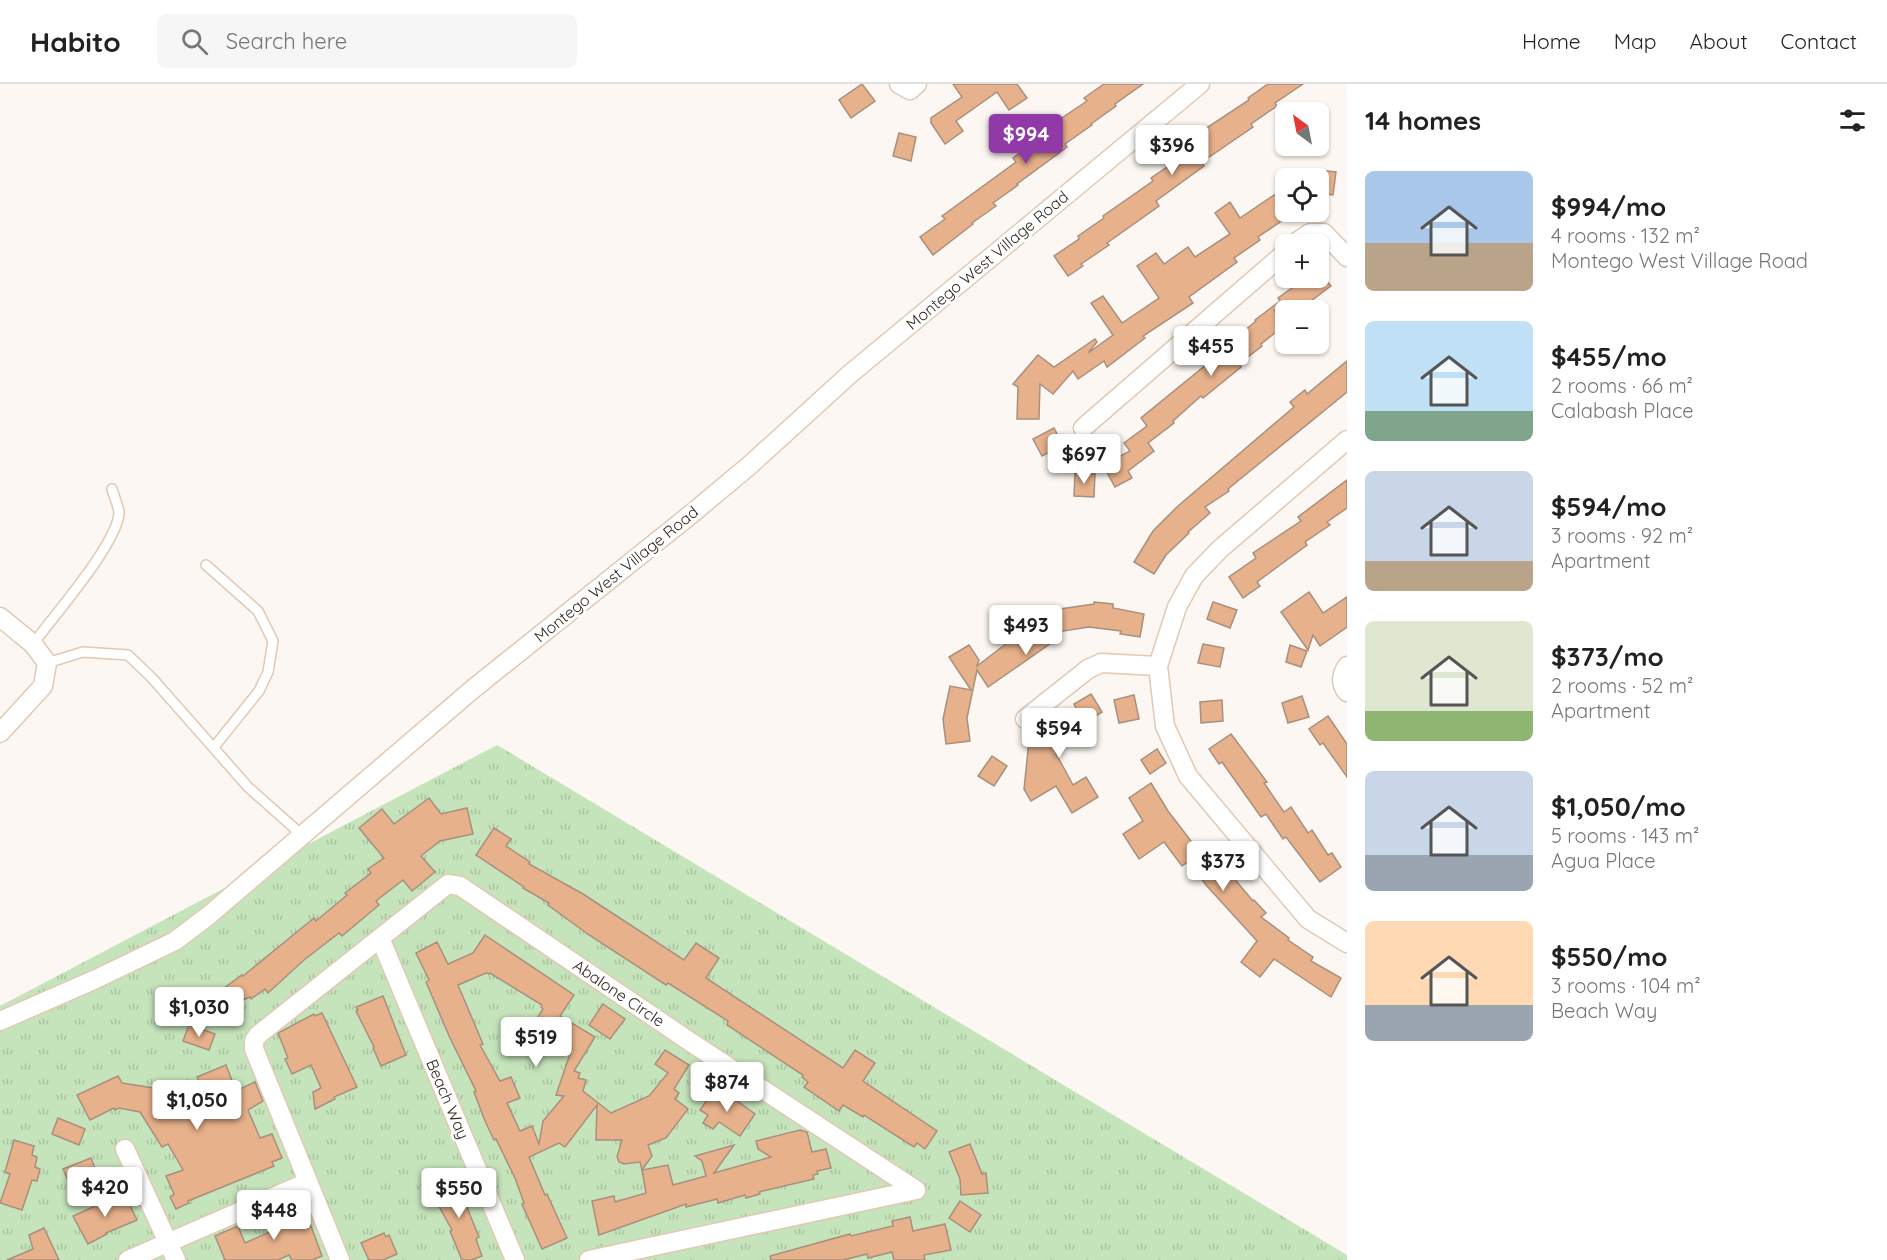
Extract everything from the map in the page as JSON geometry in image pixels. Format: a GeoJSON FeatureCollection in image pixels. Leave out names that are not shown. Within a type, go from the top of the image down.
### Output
{"type":"FeatureCollection","features":[{"type":"Feature","properties":{"kind":"street"},"geometry":{"type":"LineString","coordinates":[[898,84],[910,90],[917,84]]}},
{"type":"Feature","properties":{"kind":"street","name":"Montego West Village Road"},"geometry":{"type":"LineString","coordinates":[[1,1019],[96,979],[175,941],[208,916],[473,689],[713,496],[850,374],[1200,84]]}},
{"type":"Feature","properties":{"kind":"street"},"geometry":{"type":"LineString","coordinates":[[1309,234],[1317,232],[1325,234]]}},
{"type":"Feature","properties":{"kind":"street"},"geometry":{"type":"LineString","coordinates":[[1329,237],[1347,257]]}},
{"type":"Feature","properties":{"kind":"street"},"geometry":{"type":"LineString","coordinates":[[1083,428],[1275,262]]}},
{"type":"Feature","properties":{"kind":"street"},"geometry":{"type":"LineString","coordinates":[[1347,440],[1220,549],[1194,576],[1177,607],[1158,666],[1165,726],[1188,776],[1308,919],[1347,943]]}},
{"type":"Feature","properties":{"kind":"street"},"geometry":{"type":"LineString","coordinates":[[0,617],[33,644],[47,663],[44,686],[0,733]]}},
{"type":"Feature","properties":{"kind":"street"},"geometry":{"type":"LineString","coordinates":[[1025,719],[1088,669],[1101,663],[1158,666]]}},
{"type":"Feature","properties":{"kind":"street"},"geometry":{"type":"LineString","coordinates":[[1347,666],[1342,678],[1343,687],[1347,692]]}},
{"type":"Feature","properties":{"kind":"street","name":"Abalone Circle"},"geometry":{"type":"LineString","coordinates":[[340,1260],[254,1048],[254,1041],[258,1035],[448,884],[460,886],[692,1043],[916,1190],[589,1260]]}},
{"type":"Feature","properties":{"kind":"street","name":"Beach Way"},"geometry":{"type":"LineString","coordinates":[[380,938],[515,1260]]}},
{"type":"Feature","properties":{"kind":"street"},"geometry":{"type":"LineString","coordinates":[[125,1149],[176,1260]]}},
{"type":"Feature","properties":{"kind":"street"},"geometry":{"type":"LineString","coordinates":[[128,1260],[308,1182]]}},
{"type":"Feature","properties":{"kind":"lane"},"geometry":{"type":"LineString","coordinates":[[33,644],[83,579],[111,537],[119,512],[112,489]]}},
{"type":"Feature","properties":{"kind":"lane"},"geometry":{"type":"LineString","coordinates":[[206,565],[258,611],[273,641],[268,672],[259,691],[214,747]]}},
{"type":"Feature","properties":{"kind":"lane"},"geometry":{"type":"LineString","coordinates":[[47,663],[83,652],[128,655],[152,678],[248,787],[302,835]]}},
{"type":"Feature","properties":{"kind":"green space"},"geometry":{"type":"Polygon","coordinates":[[[497,745],[1347,1255],[1347,1260],[0,1260],[0,1006],[497,745]]]}},
{"type":"Feature","properties":{"kind":"building"},"geometry":{"type":"Polygon","coordinates":[[[862,84],[875,101],[851,118],[839,100],[862,84]]]}},
{"type":"Feature","properties":{"kind":"building"},"geometry":{"type":"Polygon","coordinates":[[[953,84],[1017,84],[1027,98],[1009,110],[997,92],[956,121],[963,131],[945,144],[931,123],[931,118],[962,97],[953,84]]]}},
{"type":"Feature","properties":{"kind":"building"},"geometry":{"type":"Polygon","coordinates":[[[1104,84],[1143,84],[1065,144],[1067,147],[993,203],[996,206],[933,255],[920,237],[945,219],[942,216],[1016,162],[1013,158],[1061,123],[1059,120],[1087,101],[1084,98],[1104,84]]]}},
{"type":"Feature","properties":{"kind":"building"},"geometry":{"type":"Polygon","coordinates":[[[1268,84],[1303,84],[1275,102],[1275,107],[1251,124],[1253,127],[1202,162],[1204,166],[1156,201],[1159,206],[1107,243],[1109,245],[1068,276],[1054,256],[1079,239],[1078,236],[1104,218],[1103,216],[1153,181],[1151,178],[1176,161],[1174,158],[1200,140],[1196,135],[1249,100],[1248,98],[1268,84]]]}},
{"type":"Feature","properties":{"kind":"building"},"geometry":{"type":"Polygon","coordinates":[[[899,133],[916,137],[911,161],[893,156],[899,133]]]}},
{"type":"Feature","properties":{"kind":"building"},"geometry":{"type":"Polygon","coordinates":[[[1329,171],[1336,172],[1333,195],[1329,194],[1329,171]]]}},
{"type":"Feature","properties":{"kind":"building"},"geometry":{"type":"Polygon","coordinates":[[[1275,194],[1275,222],[1280,222],[1258,237],[1260,240],[1234,258],[1237,262],[1189,297],[1193,303],[1143,336],[1145,338],[1107,367],[1104,361],[1078,379],[1073,371],[1053,394],[1040,384],[1039,419],[1017,419],[1018,387],[1013,384],[1038,355],[1054,367],[1095,339],[1097,342],[1088,353],[1113,335],[1091,303],[1103,296],[1122,323],[1159,298],[1137,266],[1156,253],[1164,264],[1188,247],[1195,257],[1230,234],[1215,213],[1230,202],[1240,218],[1275,194]]]}},
{"type":"Feature","properties":{"kind":"building"},"geometry":{"type":"Polygon","coordinates":[[[1292,288],[1328,288],[1312,300],[1279,300],[1278,298],[1292,288]]]}},
{"type":"Feature","properties":{"kind":"building"},"geometry":{"type":"Polygon","coordinates":[[[1275,305],[1275,333],[1239,364],[1241,367],[1203,398],[1201,396],[1173,421],[1174,423],[1148,443],[1154,451],[1128,471],[1132,478],[1115,487],[1103,465],[1130,451],[1124,443],[1147,426],[1141,418],[1234,342],[1232,341],[1275,305]]]}},
{"type":"Feature","properties":{"kind":"building"},"geometry":{"type":"Polygon","coordinates":[[[1347,361],[1347,392],[1228,489],[1229,491],[1205,507],[1210,513],[1166,555],[1154,574],[1134,562],[1153,531],[1178,506],[1294,407],[1290,402],[1305,390],[1307,394],[1347,361]]]}},
{"type":"Feature","properties":{"kind":"building"},"geometry":{"type":"Polygon","coordinates":[[[1054,428],[1063,445],[1042,456],[1033,439],[1054,428]]]}},
{"type":"Feature","properties":{"kind":"building"},"geometry":{"type":"Polygon","coordinates":[[[1075,473],[1095,474],[1094,497],[1074,496],[1075,473]]]}},
{"type":"Feature","properties":{"kind":"building"},"geometry":{"type":"Polygon","coordinates":[[[1347,480],[1347,508],[1327,522],[1330,525],[1305,542],[1307,545],[1257,582],[1260,586],[1243,598],[1229,577],[1256,558],[1253,553],[1301,521],[1298,517],[1347,480]]]}},
{"type":"Feature","properties":{"kind":"building"},"geometry":{"type":"Polygon","coordinates":[[[1309,592],[1323,613],[1347,597],[1347,627],[1320,646],[1313,635],[1308,650],[1281,612],[1309,592]]]}},
{"type":"Feature","properties":{"kind":"building"},"geometry":{"type":"Polygon","coordinates":[[[1094,602],[1113,604],[1113,608],[1144,614],[1140,637],[1120,634],[1121,631],[1089,627],[1050,633],[1054,641],[988,687],[977,670],[967,718],[970,741],[946,744],[943,719],[950,686],[971,690],[949,657],[969,645],[979,660],[977,666],[1011,640],[1060,609],[1094,604],[1094,602]]]}},
{"type":"Feature","properties":{"kind":"building"},"geometry":{"type":"Polygon","coordinates":[[[1213,602],[1237,610],[1230,628],[1207,619],[1213,602]]]}},
{"type":"Feature","properties":{"kind":"building"},"geometry":{"type":"Polygon","coordinates":[[[1203,644],[1224,648],[1220,667],[1198,663],[1203,644]]]}},
{"type":"Feature","properties":{"kind":"building"},"geometry":{"type":"Polygon","coordinates":[[[1290,645],[1307,651],[1301,667],[1286,662],[1290,645]]]}},
{"type":"Feature","properties":{"kind":"building"},"geometry":{"type":"Polygon","coordinates":[[[1091,694],[1102,712],[1071,731],[1074,736],[1054,750],[1073,785],[1086,777],[1098,797],[1072,813],[1056,786],[1031,801],[1024,789],[1029,741],[1076,708],[1074,704],[1091,694]]]}},
{"type":"Feature","properties":{"kind":"building"},"geometry":{"type":"Polygon","coordinates":[[[1134,695],[1139,719],[1119,723],[1114,700],[1134,695]]]}},
{"type":"Feature","properties":{"kind":"building"},"geometry":{"type":"Polygon","coordinates":[[[1302,696],[1309,717],[1288,723],[1282,703],[1302,696]]]}},
{"type":"Feature","properties":{"kind":"building"},"geometry":{"type":"Polygon","coordinates":[[[1222,700],[1223,721],[1201,723],[1200,702],[1222,700]]]}},
{"type":"Feature","properties":{"kind":"building"},"geometry":{"type":"Polygon","coordinates":[[[1328,716],[1347,744],[1347,777],[1323,743],[1320,745],[1309,729],[1328,716]]]}},
{"type":"Feature","properties":{"kind":"building"},"geometry":{"type":"Polygon","coordinates":[[[1231,734],[1267,782],[1264,783],[1284,812],[1291,807],[1308,833],[1312,830],[1328,855],[1332,853],[1341,867],[1320,882],[1286,837],[1283,839],[1266,814],[1261,817],[1222,762],[1219,764],[1209,749],[1231,734]]]}},
{"type":"Feature","properties":{"kind":"building"},"geometry":{"type":"Polygon","coordinates":[[[1157,749],[1166,763],[1150,774],[1141,760],[1157,749]]]}},
{"type":"Feature","properties":{"kind":"building"},"geometry":{"type":"Polygon","coordinates":[[[992,756],[1007,766],[994,786],[978,776],[992,756]]]}},
{"type":"Feature","properties":{"kind":"building"},"geometry":{"type":"Polygon","coordinates":[[[1151,783],[1168,811],[1207,862],[1218,854],[1229,868],[1227,870],[1266,913],[1261,917],[1313,957],[1311,961],[1341,978],[1331,997],[1274,959],[1260,977],[1241,962],[1257,941],[1206,885],[1189,861],[1182,866],[1164,842],[1139,859],[1123,834],[1143,821],[1129,798],[1151,783]]]}},
{"type":"Feature","properties":{"kind":"building"},"geometry":{"type":"Polygon","coordinates":[[[429,798],[441,814],[467,808],[473,834],[440,841],[421,856],[435,872],[412,891],[403,880],[376,901],[379,905],[342,936],[339,933],[304,960],[268,993],[265,989],[251,999],[250,997],[233,1004],[235,1009],[217,1022],[201,1002],[215,991],[217,993],[243,976],[314,918],[316,921],[347,895],[345,893],[371,873],[368,869],[384,858],[359,828],[382,809],[394,824],[429,798]]]}},
{"type":"Feature","properties":{"kind":"building"},"geometry":{"type":"Polygon","coordinates":[[[494,828],[511,839],[506,846],[530,862],[529,864],[583,894],[684,960],[696,943],[719,958],[706,978],[843,1068],[855,1050],[875,1063],[863,1081],[937,1131],[925,1149],[917,1143],[914,1147],[864,1115],[863,1117],[843,1105],[839,1111],[804,1087],[808,1082],[802,1077],[803,1075],[727,1025],[728,1021],[668,983],[666,985],[589,935],[548,905],[549,903],[476,855],[494,828]]]}},
{"type":"Feature","properties":{"kind":"building"},"geometry":{"type":"Polygon","coordinates":[[[485,935],[574,995],[560,1016],[595,1037],[574,1071],[580,1073],[578,1078],[586,1080],[583,1091],[611,1113],[649,1096],[668,1073],[655,1064],[665,1050],[689,1065],[674,1089],[679,1093],[675,1099],[688,1109],[666,1138],[648,1145],[652,1156],[642,1170],[640,1162],[624,1164],[619,1162],[617,1157],[622,1140],[596,1140],[597,1105],[565,1147],[559,1143],[529,1157],[567,1238],[542,1249],[522,1204],[524,1203],[515,1178],[485,1121],[474,1092],[476,1091],[450,1038],[426,982],[429,980],[416,953],[437,942],[448,964],[473,953],[485,935]],[[486,973],[458,985],[483,1044],[480,1045],[500,1081],[511,1077],[520,1098],[507,1103],[520,1131],[532,1126],[539,1144],[543,1121],[564,1096],[556,1095],[572,1048],[548,1033],[534,1055],[519,1046],[543,1009],[542,1005],[486,973]]]}},
{"type":"Feature","properties":{"kind":"building"},"geometry":{"type":"Polygon","coordinates":[[[383,996],[406,1055],[381,1066],[356,1007],[383,996]]]}},
{"type":"Feature","properties":{"kind":"building"},"geometry":{"type":"Polygon","coordinates":[[[603,1004],[625,1019],[610,1039],[589,1025],[603,1004]]]}},
{"type":"Feature","properties":{"kind":"building"},"geometry":{"type":"Polygon","coordinates":[[[322,1013],[357,1087],[334,1097],[335,1099],[315,1109],[313,1092],[321,1088],[311,1065],[292,1074],[278,1033],[314,1014],[315,1016],[322,1013]]]}},
{"type":"Feature","properties":{"kind":"building"},"geometry":{"type":"Polygon","coordinates":[[[189,1025],[215,1034],[209,1050],[183,1041],[189,1025]]]}},
{"type":"Feature","properties":{"kind":"building"},"geometry":{"type":"Polygon","coordinates":[[[226,1065],[236,1091],[255,1082],[263,1101],[248,1110],[260,1138],[272,1134],[282,1158],[272,1162],[274,1166],[188,1201],[189,1203],[176,1209],[170,1197],[174,1194],[166,1176],[183,1170],[168,1144],[162,1147],[140,1112],[119,1108],[115,1110],[114,1108],[90,1120],[77,1095],[118,1076],[122,1083],[160,1089],[156,1118],[201,1091],[197,1085],[200,1083],[197,1077],[226,1065]]]}},
{"type":"Feature","properties":{"kind":"building"},"geometry":{"type":"Polygon","coordinates":[[[714,1090],[720,1095],[723,1091],[755,1114],[740,1136],[719,1122],[713,1129],[703,1123],[708,1115],[700,1110],[714,1090]]]}},
{"type":"Feature","properties":{"kind":"building"},"geometry":{"type":"Polygon","coordinates":[[[58,1118],[85,1129],[79,1145],[52,1134],[58,1118]]]}},
{"type":"Feature","properties":{"kind":"building"},"geometry":{"type":"Polygon","coordinates":[[[800,1130],[807,1132],[812,1152],[826,1149],[831,1168],[817,1171],[818,1174],[813,1175],[814,1179],[759,1192],[760,1194],[746,1198],[745,1195],[718,1203],[717,1199],[686,1207],[686,1204],[599,1235],[592,1201],[614,1196],[615,1202],[646,1193],[642,1170],[668,1165],[673,1185],[706,1176],[702,1161],[695,1156],[734,1145],[714,1173],[771,1157],[758,1149],[756,1141],[800,1130]]]}},
{"type":"Feature","properties":{"kind":"building"},"geometry":{"type":"Polygon","coordinates":[[[14,1140],[34,1146],[32,1155],[37,1157],[35,1167],[40,1169],[37,1181],[32,1180],[22,1210],[0,1203],[10,1174],[5,1172],[14,1140]]]}},
{"type":"Feature","properties":{"kind":"building"},"geometry":{"type":"Polygon","coordinates":[[[970,1144],[982,1174],[986,1173],[988,1193],[961,1195],[960,1179],[949,1152],[970,1144]]]}},
{"type":"Feature","properties":{"kind":"building"},"geometry":{"type":"Polygon","coordinates":[[[91,1158],[98,1177],[72,1189],[63,1169],[91,1158]]]}},
{"type":"Feature","properties":{"kind":"building"},"geometry":{"type":"Polygon","coordinates":[[[457,1179],[461,1181],[469,1198],[464,1200],[479,1237],[476,1239],[482,1256],[471,1260],[462,1260],[450,1231],[452,1230],[431,1192],[457,1179]]]}},
{"type":"Feature","properties":{"kind":"building"},"geometry":{"type":"Polygon","coordinates":[[[124,1193],[137,1220],[106,1233],[88,1244],[73,1216],[124,1193]]]}},
{"type":"Feature","properties":{"kind":"building"},"geometry":{"type":"Polygon","coordinates":[[[960,1201],[981,1215],[970,1232],[949,1218],[960,1201]]]}},
{"type":"Feature","properties":{"kind":"building"},"geometry":{"type":"Polygon","coordinates":[[[304,1207],[322,1256],[312,1260],[292,1260],[289,1255],[278,1260],[225,1260],[215,1236],[238,1226],[245,1243],[283,1226],[279,1217],[304,1207]]]}},
{"type":"Feature","properties":{"kind":"building"},"geometry":{"type":"Polygon","coordinates":[[[910,1217],[913,1231],[945,1224],[951,1250],[924,1255],[925,1260],[894,1260],[892,1252],[868,1258],[867,1254],[843,1260],[771,1260],[770,1256],[850,1234],[851,1236],[893,1226],[892,1221],[910,1217]]]}},
{"type":"Feature","properties":{"kind":"building"},"geometry":{"type":"Polygon","coordinates":[[[44,1228],[59,1260],[7,1260],[33,1249],[29,1235],[44,1228]]]}},
{"type":"Feature","properties":{"kind":"building"},"geometry":{"type":"Polygon","coordinates":[[[384,1233],[386,1237],[389,1235],[397,1254],[383,1260],[369,1260],[361,1243],[384,1233]]]}}]}
